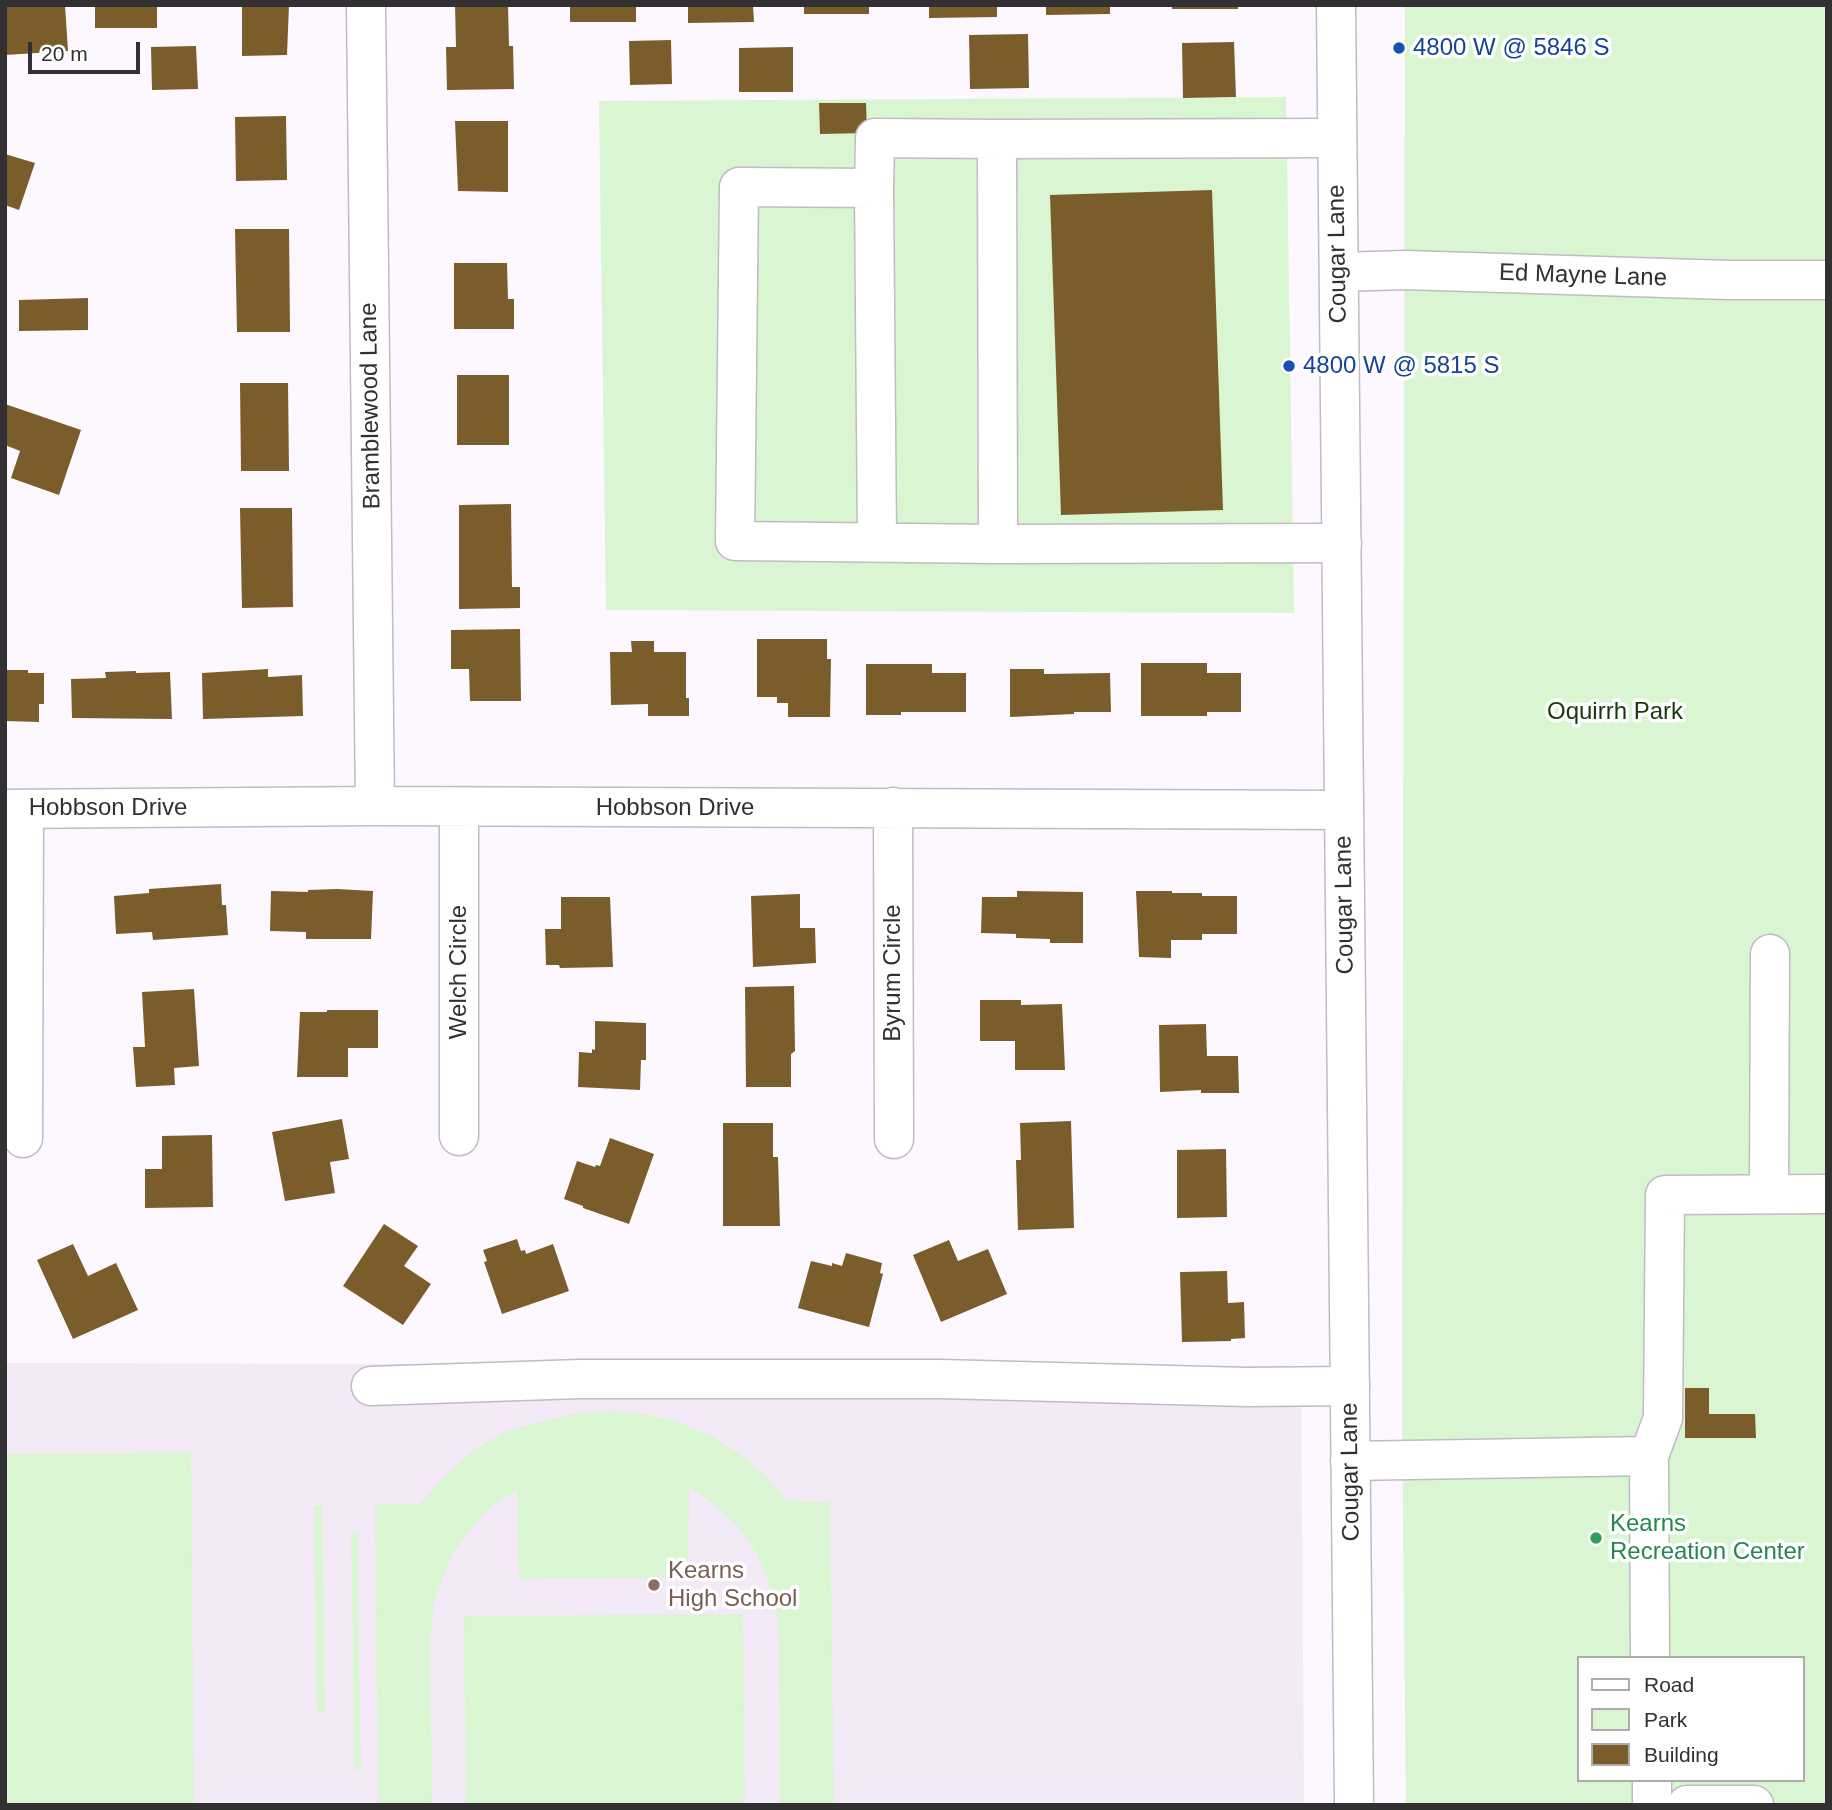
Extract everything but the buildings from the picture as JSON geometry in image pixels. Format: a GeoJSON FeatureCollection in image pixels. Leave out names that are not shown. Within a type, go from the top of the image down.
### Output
{"type":"FeatureCollection","features":[{"type":"Feature","properties":{"kind":"street","name":"Bramblewood Lane"},"geometry":{"type":"LineString","coordinates":[[366,5],[375,806]]}},
{"type":"Feature","properties":{"kind":"street","name":"Cougar Lane"},"geometry":{"type":"LineString","coordinates":[[1336,5],[1354,1805]]}},
{"type":"Feature","properties":{"kind":"street"},"geometry":{"type":"LineString","coordinates":[[877,542],[875,138],[1336,138]]}},
{"type":"Feature","properties":{"kind":"street"},"geometry":{"type":"LineString","coordinates":[[997,139],[998,544]]}},
{"type":"Feature","properties":{"kind":"street"},"geometry":{"type":"LineString","coordinates":[[874,188],[739,187],[735,541],[998,544],[1342,543]]}},
{"type":"Feature","properties":{"kind":"street","name":"Ed Mayne Lane"},"geometry":{"type":"LineString","coordinates":[[1339,272],[1405,270],[1729,280],[1827,280]]}},
{"type":"Feature","properties":{"kind":"street","name":"Hobbson Drive"},"geometry":{"type":"LineString","coordinates":[[15,809],[375,806],[1344,810]]}},
{"type":"Feature","properties":{"kind":"street","name":"Byrum Circle"},"geometry":{"type":"LineString","coordinates":[[893,807],[894,1139]]}},
{"type":"Feature","properties":{"kind":"street","name":"Welch Circle"},"geometry":{"type":"LineString","coordinates":[[459,808],[459,1136]]}},
{"type":"Feature","properties":{"kind":"street"},"geometry":{"type":"LineString","coordinates":[[15,809],[23,1138]]}},
{"type":"Feature","properties":{"kind":"street"},"geometry":{"type":"LineString","coordinates":[[1769,1195],[1770,954]]}},
{"type":"Feature","properties":{"kind":"street"},"geometry":{"type":"LineString","coordinates":[[1650,1656],[1648,1456],[1663,1418],[1665,1195],[1827,1194]]}},
{"type":"Feature","properties":{"kind":"street"},"geometry":{"type":"LineString","coordinates":[[371,1385],[580,1379],[941,1379],[1247,1387],[1350,1386]]}},
{"type":"Feature","properties":{"kind":"street"},"geometry":{"type":"LineString","coordinates":[[1350,1461],[1648,1456]]}},
{"type":"Feature","properties":{"kind":"street"},"geometry":{"type":"LineString","coordinates":[[1652,1782],[1652,1805]]}},
{"type":"Feature","properties":{"kind":"street"},"geometry":{"type":"LineString","coordinates":[[1687,1805],[1754,1805]]}},
{"type":"Feature","properties":{"kind":"shaded area","name":"Kearns High School"},"geometry":{"type":"Polygon","coordinates":[[[5,1363],[1301,1366],[1304,1805],[5,1805],[5,1363]]]}},
{"type":"Feature","properties":{"kind":"green space","name":"Oquirrh Park"},"geometry":{"type":"Polygon","coordinates":[[[1405,5],[1827,5],[1827,1805],[1406,1805],[1402,1420],[1405,5]]]}},
{"type":"Feature","properties":{"kind":"green space"},"geometry":{"type":"Polygon","coordinates":[[[1286,97],[1294,613],[606,610],[599,101],[1286,97]]]}},
{"type":"Feature","properties":{"kind":"green space"},"geometry":{"type":"Polygon","coordinates":[[[614,1411],[675,1421],[713,1437],[740,1454],[765,1475],[787,1501],[830,1502],[834,1805],[780,1805],[779,1635],[768,1579],[756,1553],[740,1529],[708,1499],[689,1487],[688,1577],[519,1579],[517,1490],[490,1507],[453,1552],[434,1601],[430,1639],[432,1805],[378,1805],[375,1505],[420,1504],[443,1478],[475,1449],[509,1430],[581,1412],[614,1411]]]}},
{"type":"Feature","properties":{"kind":"green space"},"geometry":{"type":"Polygon","coordinates":[[[191,1453],[194,1805],[5,1805],[5,1454],[191,1453]]]}},
{"type":"Feature","properties":{"kind":"green space"},"geometry":{"type":"Polygon","coordinates":[[[314,1506],[322,1506],[325,1712],[317,1712],[314,1506]]]}},
{"type":"Feature","properties":{"kind":"green space"},"geometry":{"type":"Polygon","coordinates":[[[351,1533],[358,1533],[361,1770],[354,1770],[351,1533]]]}},
{"type":"Feature","properties":{"kind":"green space"},"geometry":{"type":"Polygon","coordinates":[[[743,1614],[745,1805],[466,1805],[464,1616],[743,1614]]]}},
{"type":"Feature","properties":{"kind":"place","name":"4800 W @ 5846 S"},"geometry":{"type":"Point","coordinates":[1399,48]}},
{"type":"Feature","properties":{"kind":"place","name":"4800 W @ 5815 S"},"geometry":{"type":"Point","coordinates":[1289,366]}},
{"type":"Feature","properties":{"kind":"place","name":"Kearns Recreation Center"},"geometry":{"type":"Point","coordinates":[1596,1538]}},
{"type":"Feature","properties":{"kind":"place","name":"Kearns High School"},"geometry":{"type":"Point","coordinates":[654,1585]}}]}
